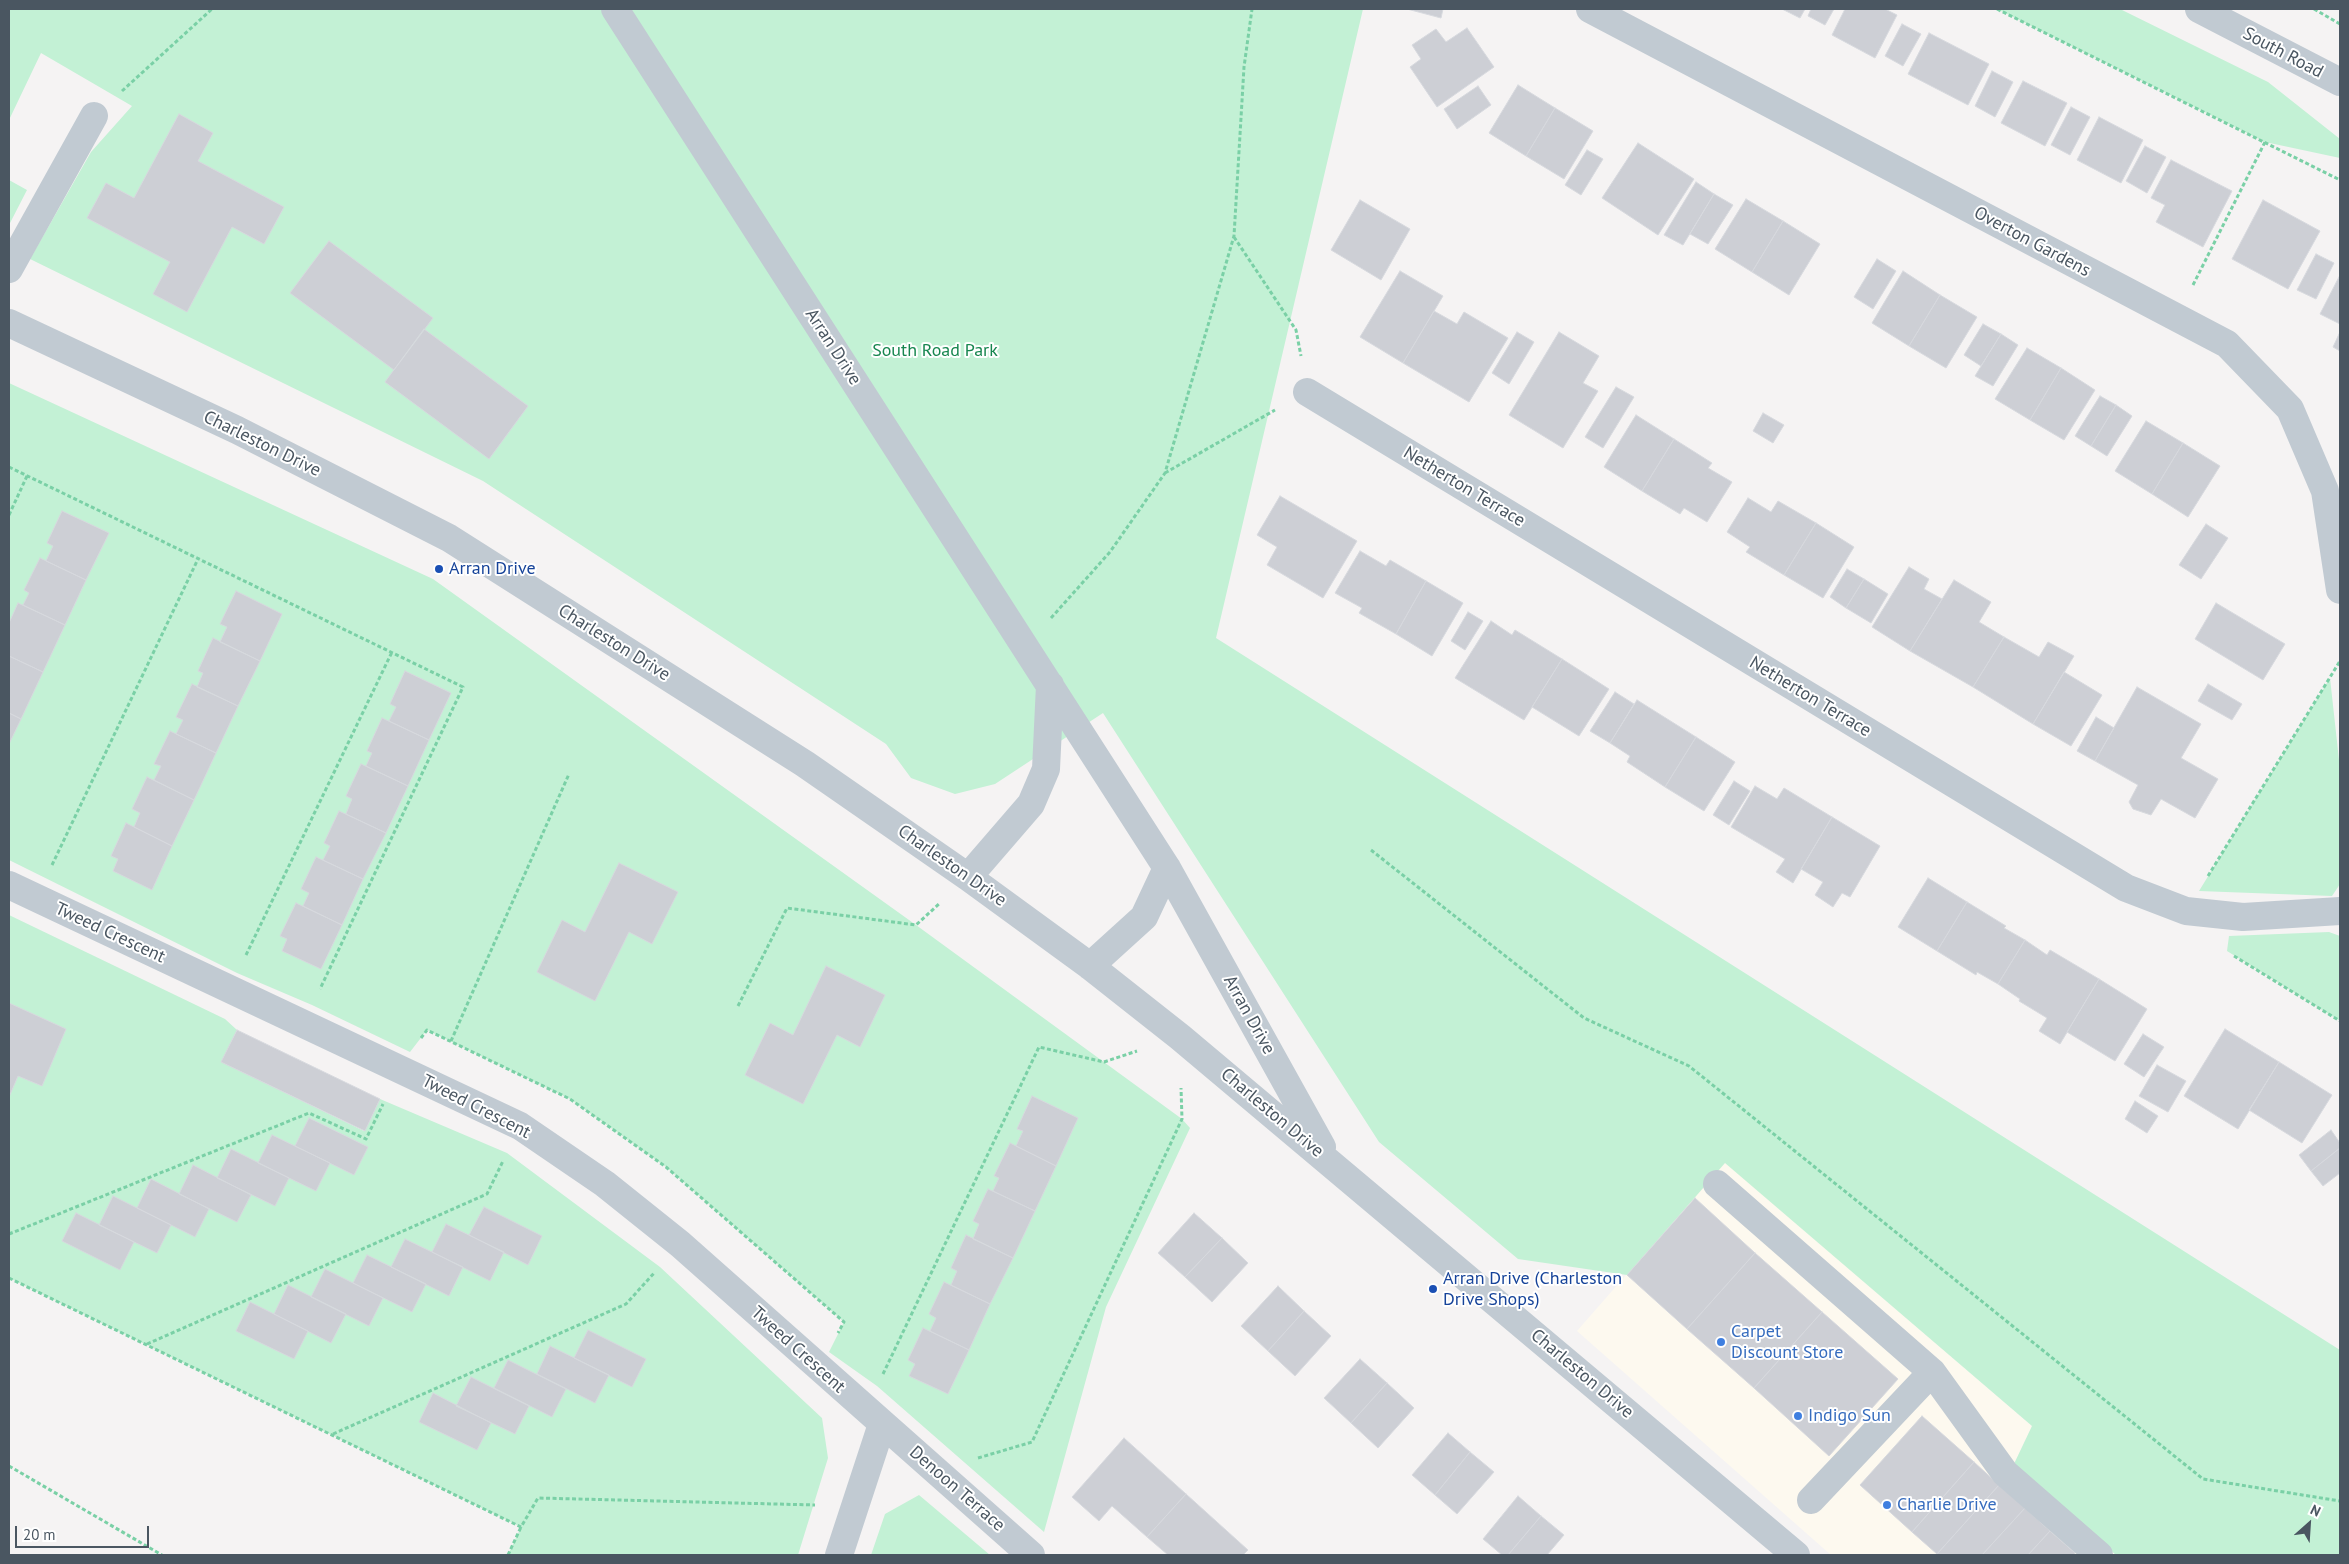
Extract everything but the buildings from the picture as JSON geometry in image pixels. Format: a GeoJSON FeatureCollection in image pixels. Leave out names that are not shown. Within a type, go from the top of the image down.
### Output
{"type":"FeatureCollection","features":[{"type":"Feature","properties":{"kind":"street","name":"Arran Drive"},"geometry":{"type":"LineString","coordinates":[[615,9],[1167,868],[1330,1162]]}},
{"type":"Feature","properties":{"kind":"street","name":"Overton Gardens"},"geometry":{"type":"LineString","coordinates":[[1590,9],[2226,344],[2290,409],[2325,491],[2340,590]]}},
{"type":"Feature","properties":{"kind":"street","name":"South Road"},"geometry":{"type":"LineString","coordinates":[[2199,9],[2340,82]]}},
{"type":"Feature","properties":{"kind":"street"},"geometry":{"type":"LineString","coordinates":[[9,269],[94,116]]}},
{"type":"Feature","properties":{"kind":"street","name":"Charleston Drive"},"geometry":{"type":"LineString","coordinates":[[9,323],[237,430],[449,538],[805,764],[968,877],[1090,966],[1180,1037],[1796,1555]]}},
{"type":"Feature","properties":{"kind":"street","name":"Netherton Terrace"},"geometry":{"type":"LineString","coordinates":[[1308,392],[2126,888],[2186,911],[2243,917],[2340,911]]}},
{"type":"Feature","properties":{"kind":"street"},"geometry":{"type":"LineString","coordinates":[[968,877],[1031,804],[1046,769],[1050,685]]}},
{"type":"Feature","properties":{"kind":"street"},"geometry":{"type":"LineString","coordinates":[[1090,966],[1144,916],[1167,868]]}},
{"type":"Feature","properties":{"kind":"street","name":"Tweed Crescent"},"geometry":{"type":"LineString","coordinates":[[9,885],[520,1126],[605,1184],[680,1244],[882,1424]]}},
{"type":"Feature","properties":{"kind":"street"},"geometry":{"type":"LineString","coordinates":[[1717,1184],[1932,1372],[2005,1473],[2099,1555]]}},
{"type":"Feature","properties":{"kind":"street"},"geometry":{"type":"LineString","coordinates":[[1811,1500],[1932,1372]]}},
{"type":"Feature","properties":{"kind":"street"},"geometry":{"type":"LineString","coordinates":[[839,1555],[882,1424]]}},
{"type":"Feature","properties":{"kind":"street","name":"Denoon Terrace"},"geometry":{"type":"LineString","coordinates":[[882,1424],[1032,1555]]}},
{"type":"Feature","properties":{"kind":"path"},"geometry":{"type":"LineString","coordinates":[[94,116],[212,9]]}},
{"type":"Feature","properties":{"kind":"path"},"geometry":{"type":"LineString","coordinates":[[1049,621],[1110,552],[1165,473],[1234,236],[1244,67],[1252,9]]}},
{"type":"Feature","properties":{"kind":"path"},"geometry":{"type":"LineString","coordinates":[[1997,9],[2340,180]]}},
{"type":"Feature","properties":{"kind":"path"},"geometry":{"type":"LineString","coordinates":[[2314,9],[2340,24]]}},
{"type":"Feature","properties":{"kind":"path"},"geometry":{"type":"LineString","coordinates":[[2176,318],[2264,142]]}},
{"type":"Feature","properties":{"kind":"path"},"geometry":{"type":"LineString","coordinates":[[1234,236],[1296,330]]}},
{"type":"Feature","properties":{"kind":"path"},"geometry":{"type":"LineString","coordinates":[[1165,473],[1308,392]]}},
{"type":"Feature","properties":{"kind":"path"},"geometry":{"type":"LineString","coordinates":[[9,468],[463,687],[304,1023]]}},
{"type":"Feature","properties":{"kind":"path"},"geometry":{"type":"LineString","coordinates":[[9,515],[27,476]]}},
{"type":"Feature","properties":{"kind":"path"},"geometry":{"type":"LineString","coordinates":[[37,899],[198,559]]}},
{"type":"Feature","properties":{"kind":"path"},"geometry":{"type":"LineString","coordinates":[[230,988],[392,652]]}},
{"type":"Feature","properties":{"kind":"path"},"geometry":{"type":"LineString","coordinates":[[2186,911],[2340,661]]}},
{"type":"Feature","properties":{"kind":"path"},"geometry":{"type":"LineString","coordinates":[[451,1041],[569,774]]}},
{"type":"Feature","properties":{"kind":"path"},"geometry":{"type":"LineString","coordinates":[[1371,850],[1584,1018],[1689,1066],[2203,1479],[2340,1501]]}},
{"type":"Feature","properties":{"kind":"path"},"geometry":{"type":"LineString","coordinates":[[738,1006],[787,908],[916,925],[968,877]]}},
{"type":"Feature","properties":{"kind":"path"},"geometry":{"type":"LineString","coordinates":[[2227,951],[2340,1021]]}},
{"type":"Feature","properties":{"kind":"path"},"geometry":{"type":"LineString","coordinates":[[882,1424],[877,1386],[1039,1047],[1104,1062],[1180,1037],[1182,1119],[1032,1442],[937,1471]]}},
{"type":"Feature","properties":{"kind":"path"},"geometry":{"type":"LineString","coordinates":[[9,1234],[310,1113],[366,1139]]}},
{"type":"Feature","properties":{"kind":"path"},"geometry":{"type":"LineString","coordinates":[[146,1344],[487,1194]]}},
{"type":"Feature","properties":{"kind":"path"},"geometry":{"type":"LineString","coordinates":[[9,1278],[521,1527]]}},
{"type":"Feature","properties":{"kind":"path"},"geometry":{"type":"LineString","coordinates":[[332,1435],[626,1304]]}},
{"type":"Feature","properties":{"kind":"path"},"geometry":{"type":"LineString","coordinates":[[9,1466],[162,1555]]}},
{"type":"Feature","properties":{"kind":"path"},"geometry":{"type":"LineString","coordinates":[[508,1555],[521,1527],[538,1498],[854,1506]]}},
{"type":"Feature","properties":{"kind":"shaded area"},"geometry":{"type":"Polygon","coordinates":[[[1725,1162],[2032,1426],[2013,1466],[2116,1555],[1831,1555],[1577,1331],[1725,1162]]]}},
{"type":"Feature","properties":{"kind":"green space","name":"South Road Park"},"geometry":{"type":"Polygon","coordinates":[[[9,9],[1363,9],[1216,638],[2340,1350],[2340,1555],[2116,1555],[2013,1466],[2032,1426],[1725,1163],[1627,1275],[1518,1259],[1379,1142],[1103,713],[995,784],[955,794],[911,778],[886,744],[483,481],[30,259],[91,152],[132,106],[41,53],[9,120],[9,9]]]}},
{"type":"Feature","properties":{"kind":"green space"},"geometry":{"type":"Polygon","coordinates":[[[1997,9],[2120,9],[2268,82],[2340,139],[2340,158],[2265,142],[1997,9]]]}},
{"type":"Feature","properties":{"kind":"green space"},"geometry":{"type":"Polygon","coordinates":[[[9,180],[27,190],[9,225],[9,180]]]}},
{"type":"Feature","properties":{"kind":"green space"},"geometry":{"type":"Polygon","coordinates":[[[9,383],[433,579],[916,925],[1182,1119],[1190,1128],[1106,1307],[1044,1532],[877,1386],[829,1352],[844,1322],[666,1167],[570,1099],[427,1030],[410,1052],[312,1005],[237,973],[9,860],[9,383]]]}},
{"type":"Feature","properties":{"kind":"green space"},"geometry":{"type":"Polygon","coordinates":[[[2330,678],[2340,769],[2340,884],[2332,896],[2199,891],[2330,678]]]}},
{"type":"Feature","properties":{"kind":"green space"},"geometry":{"type":"Polygon","coordinates":[[[9,915],[225,1019],[237,1030],[222,1062],[364,1131],[380,1099],[507,1153],[660,1267],[822,1418],[828,1458],[798,1555],[508,1555],[521,1527],[9,1278],[9,915]]]}},
{"type":"Feature","properties":{"kind":"green space"},"geometry":{"type":"Polygon","coordinates":[[[2329,932],[2340,936],[2340,1021],[2227,951],[2229,936],[2329,932]]]}},
{"type":"Feature","properties":{"kind":"green space"},"geometry":{"type":"Polygon","coordinates":[[[919,1495],[990,1555],[871,1555],[885,1514],[919,1495]]]}},
{"type":"Feature","properties":{"kind":"place","name":"Arran Drive"},"geometry":{"type":"Point","coordinates":[439,569]}},
{"type":"Feature","properties":{"kind":"place","name":"Arran Drive (Charleston Drive Shops)"},"geometry":{"type":"Point","coordinates":[1433,1289]}},
{"type":"Feature","properties":{"kind":"place","name":"Carpet Discount Store"},"geometry":{"type":"Point","coordinates":[1721,1342]}},
{"type":"Feature","properties":{"kind":"place","name":"Indigo Sun"},"geometry":{"type":"Point","coordinates":[1798,1416]}},
{"type":"Feature","properties":{"kind":"place","name":"Charlie Drive"},"geometry":{"type":"Point","coordinates":[1887,1505]}}]}
